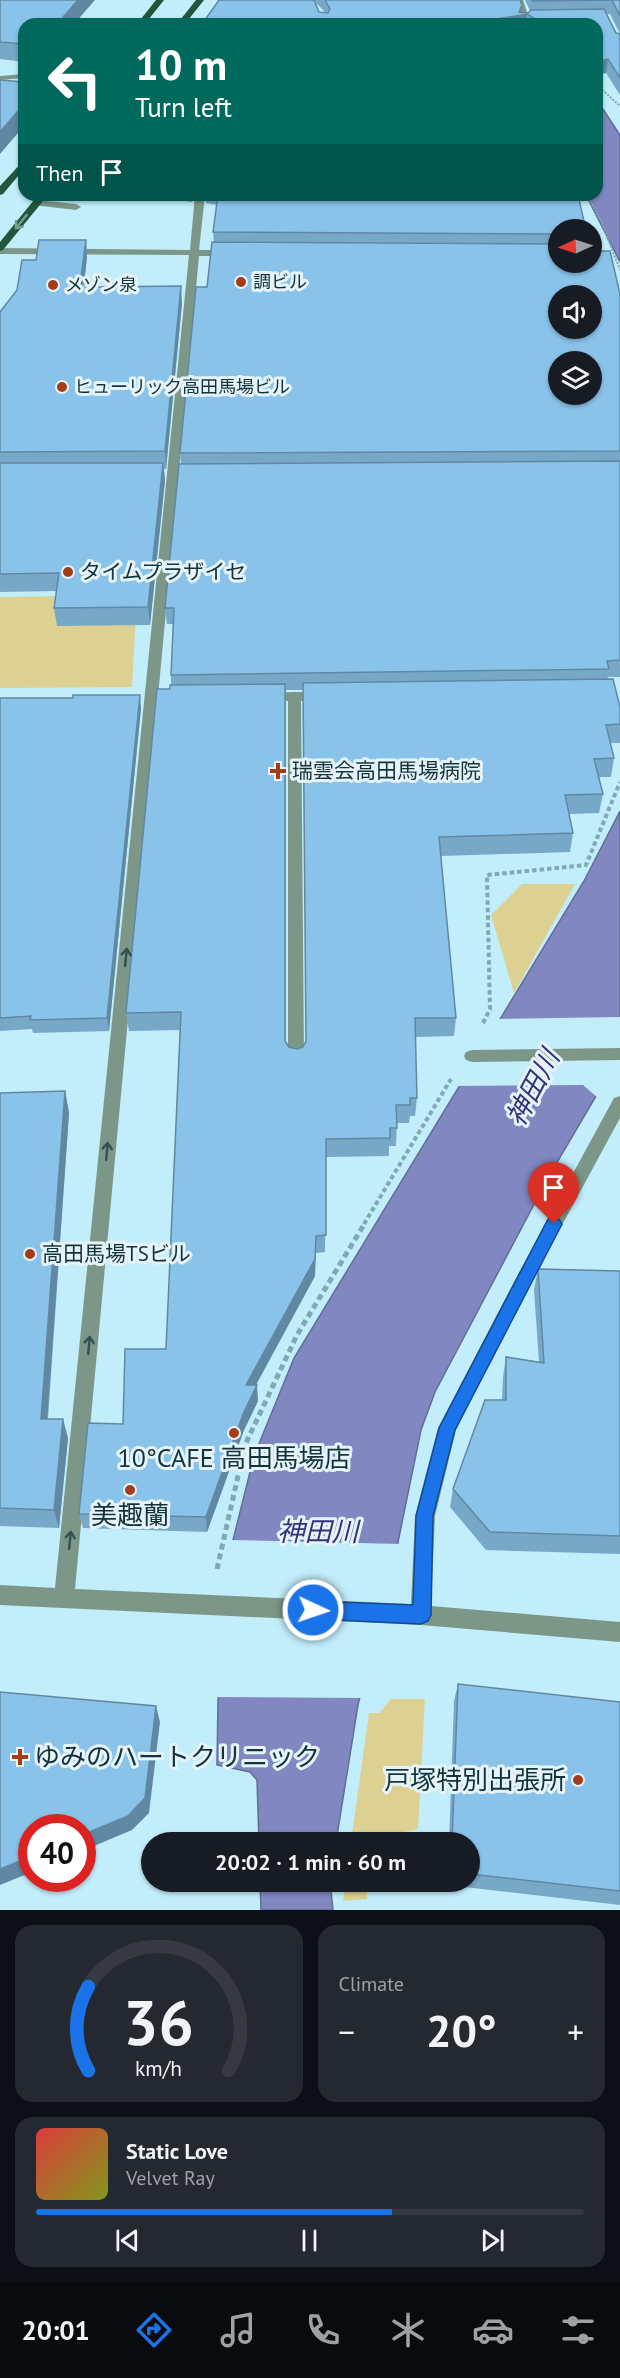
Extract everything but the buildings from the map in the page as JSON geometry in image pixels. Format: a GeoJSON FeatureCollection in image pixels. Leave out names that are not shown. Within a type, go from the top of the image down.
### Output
{"type":"FeatureCollection","features":[{"type":"Feature","properties":{"kind":"main road"},"geometry":{"type":"LineString","coordinates":[[146,18],[160,0]]}},
{"type":"Feature","properties":{"kind":"main road"},"geometry":{"type":"LineString","coordinates":[[186,18],[200,0]]}},
{"type":"Feature","properties":{"kind":"main road"},"geometry":{"type":"LineString","coordinates":[[0,192],[18,171]]}},
{"type":"Feature","properties":{"kind":"main road"},"geometry":{"type":"LineString","coordinates":[[0,250],[38,201]]}},
{"type":"Feature","properties":{"kind":"street"},"geometry":{"type":"LineString","coordinates":[[519,0],[524,18]]}},
{"type":"Feature","properties":{"kind":"street"},"geometry":{"type":"LineString","coordinates":[[0,78],[18,76]]}},
{"type":"Feature","properties":{"kind":"street"},"geometry":{"type":"LineString","coordinates":[[49,201],[76,207]]}},
{"type":"Feature","properties":{"kind":"street"},"geometry":{"type":"LineString","coordinates":[[64,1598],[199,201]]}},
{"type":"Feature","properties":{"kind":"street"},"geometry":{"type":"LineString","coordinates":[[0,250],[242,253]]}},
{"type":"Feature","properties":{"kind":"street"},"geometry":{"type":"LineString","coordinates":[[294,696],[296,1059]]}},
{"type":"Feature","properties":{"kind":"street"},"geometry":{"type":"LineString","coordinates":[[258,697],[340,696]]}},
{"type":"Feature","properties":{"kind":"street"},"geometry":{"type":"LineString","coordinates":[[472,1056],[620,1054]]}},
{"type":"Feature","properties":{"kind":"street"},"geometry":{"type":"LineString","coordinates":[[413,1614],[424,1516],[447,1428],[620,1102]]}},
{"type":"Feature","properties":{"kind":"street"},"geometry":{"type":"LineString","coordinates":[[0,1595],[413,1614],[620,1632]]}},
{"type":"Feature","properties":{"kind":"path"},"geometry":{"type":"LineString","coordinates":[[603,90],[620,106]]}},
{"type":"Feature","properties":{"kind":"path"},"geometry":{"type":"LineString","coordinates":[[590,201],[601,221],[620,270]]}},
{"type":"Feature","properties":{"kind":"path"},"geometry":{"type":"LineString","coordinates":[[480,1028],[490,1009],[487,875],[586,865],[620,782]]}},
{"type":"Feature","properties":{"kind":"path"},"geometry":{"type":"LineString","coordinates":[[215,1606],[245,1445],[297,1335],[453,1076]]}},
{"type":"Feature","properties":{"kind":"shaded area"},"geometry":{"type":"Polygon","coordinates":[[[137,595],[132,687],[0,688],[0,597],[137,595]]]}},
{"type":"Feature","properties":{"kind":"shaded area"},"geometry":{"type":"Polygon","coordinates":[[[522,884],[575,884],[514,993],[491,915],[522,884]]]}},
{"type":"Feature","properties":{"kind":"shaded area"},"geometry":{"type":"Polygon","coordinates":[[[391,1699],[425,1699],[418,1829],[404,1832],[352,1832],[369,1713],[379,1713],[391,1699]]]}},
{"type":"Feature","properties":{"kind":"shaded area"},"geometry":{"type":"Polygon","coordinates":[[[344,1892],[367,1892],[367,1899],[343,1901],[344,1892]]]}},
{"type":"Feature","properties":{"kind":"water"},"geometry":{"type":"Polygon","coordinates":[[[603,109],[620,135],[620,262],[602,227],[602,219],[598,219],[589,201],[603,201],[603,109]]]}},
{"type":"Feature","properties":{"kind":"water","name":"神田川"},"geometry":{"type":"Polygon","coordinates":[[[620,811],[620,1050],[602,1086],[549,1176],[435,1392],[421,1430],[397,1547],[358,1705],[338,1832],[259,1832],[257,1780],[250,1772],[217,1765],[218,1700],[233,1540],[254,1456],[294,1358],[584,881],[620,811]]]}},
{"type":"Feature","properties":{"kind":"water"},"geometry":{"type":"Polygon","coordinates":[[[260,1892],[331,1892],[333,1910],[261,1910],[260,1892]]]}},
{"type":"Feature","properties":{"kind":"pier"},"geometry":{"type":"Polygon","coordinates":[[[620,1017],[620,1056],[598,1098],[583,1085],[454,1086],[495,1019],[620,1017]]]}},
{"type":"Feature","properties":{"kind":"pier"},"geometry":{"type":"Polygon","coordinates":[[[230,1540],[401,1544],[363,1698],[216,1697],[230,1540]]]}},
{"type":"Feature","properties":{"kind":"place","name":"調ビル"},"geometry":{"type":"Point","coordinates":[241,282]}},
{"type":"Feature","properties":{"kind":"place","name":"メゾン泉"},"geometry":{"type":"Point","coordinates":[53,285]}},
{"type":"Feature","properties":{"kind":"place","name":"ヒューリック高田馬場ビル"},"geometry":{"type":"Point","coordinates":[62,387]}},
{"type":"Feature","properties":{"kind":"place","name":"タイムプラザイセ"},"geometry":{"type":"Point","coordinates":[68,572]}},
{"type":"Feature","properties":{"kind":"place","name":"瑞雲会高田馬場病院"},"geometry":{"type":"Point","coordinates":[278,771]}},
{"type":"Feature","properties":{"kind":"place","name":"高田馬場TSビル"},"geometry":{"type":"Point","coordinates":[30,1254]}},
{"type":"Feature","properties":{"kind":"place","name":"10°CAFE 高田馬場店"},"geometry":{"type":"Point","coordinates":[234,1433]}},
{"type":"Feature","properties":{"kind":"place","name":"美趣蘭"},"geometry":{"type":"Point","coordinates":[130,1490]}},
{"type":"Feature","properties":{"kind":"place","name":"ゆみのハートクリニック"},"geometry":{"type":"Point","coordinates":[20,1757]}},
{"type":"Feature","properties":{"kind":"place","name":"戸塚特別出張所"},"geometry":{"type":"Point","coordinates":[578,1780]}},
{"type":"Feature","properties":{"kind":"route"},"geometry":{"type":"LineString","coordinates":[[313,1610],[421,1615],[424,1516],[447,1428],[554,1224]]}}]}
